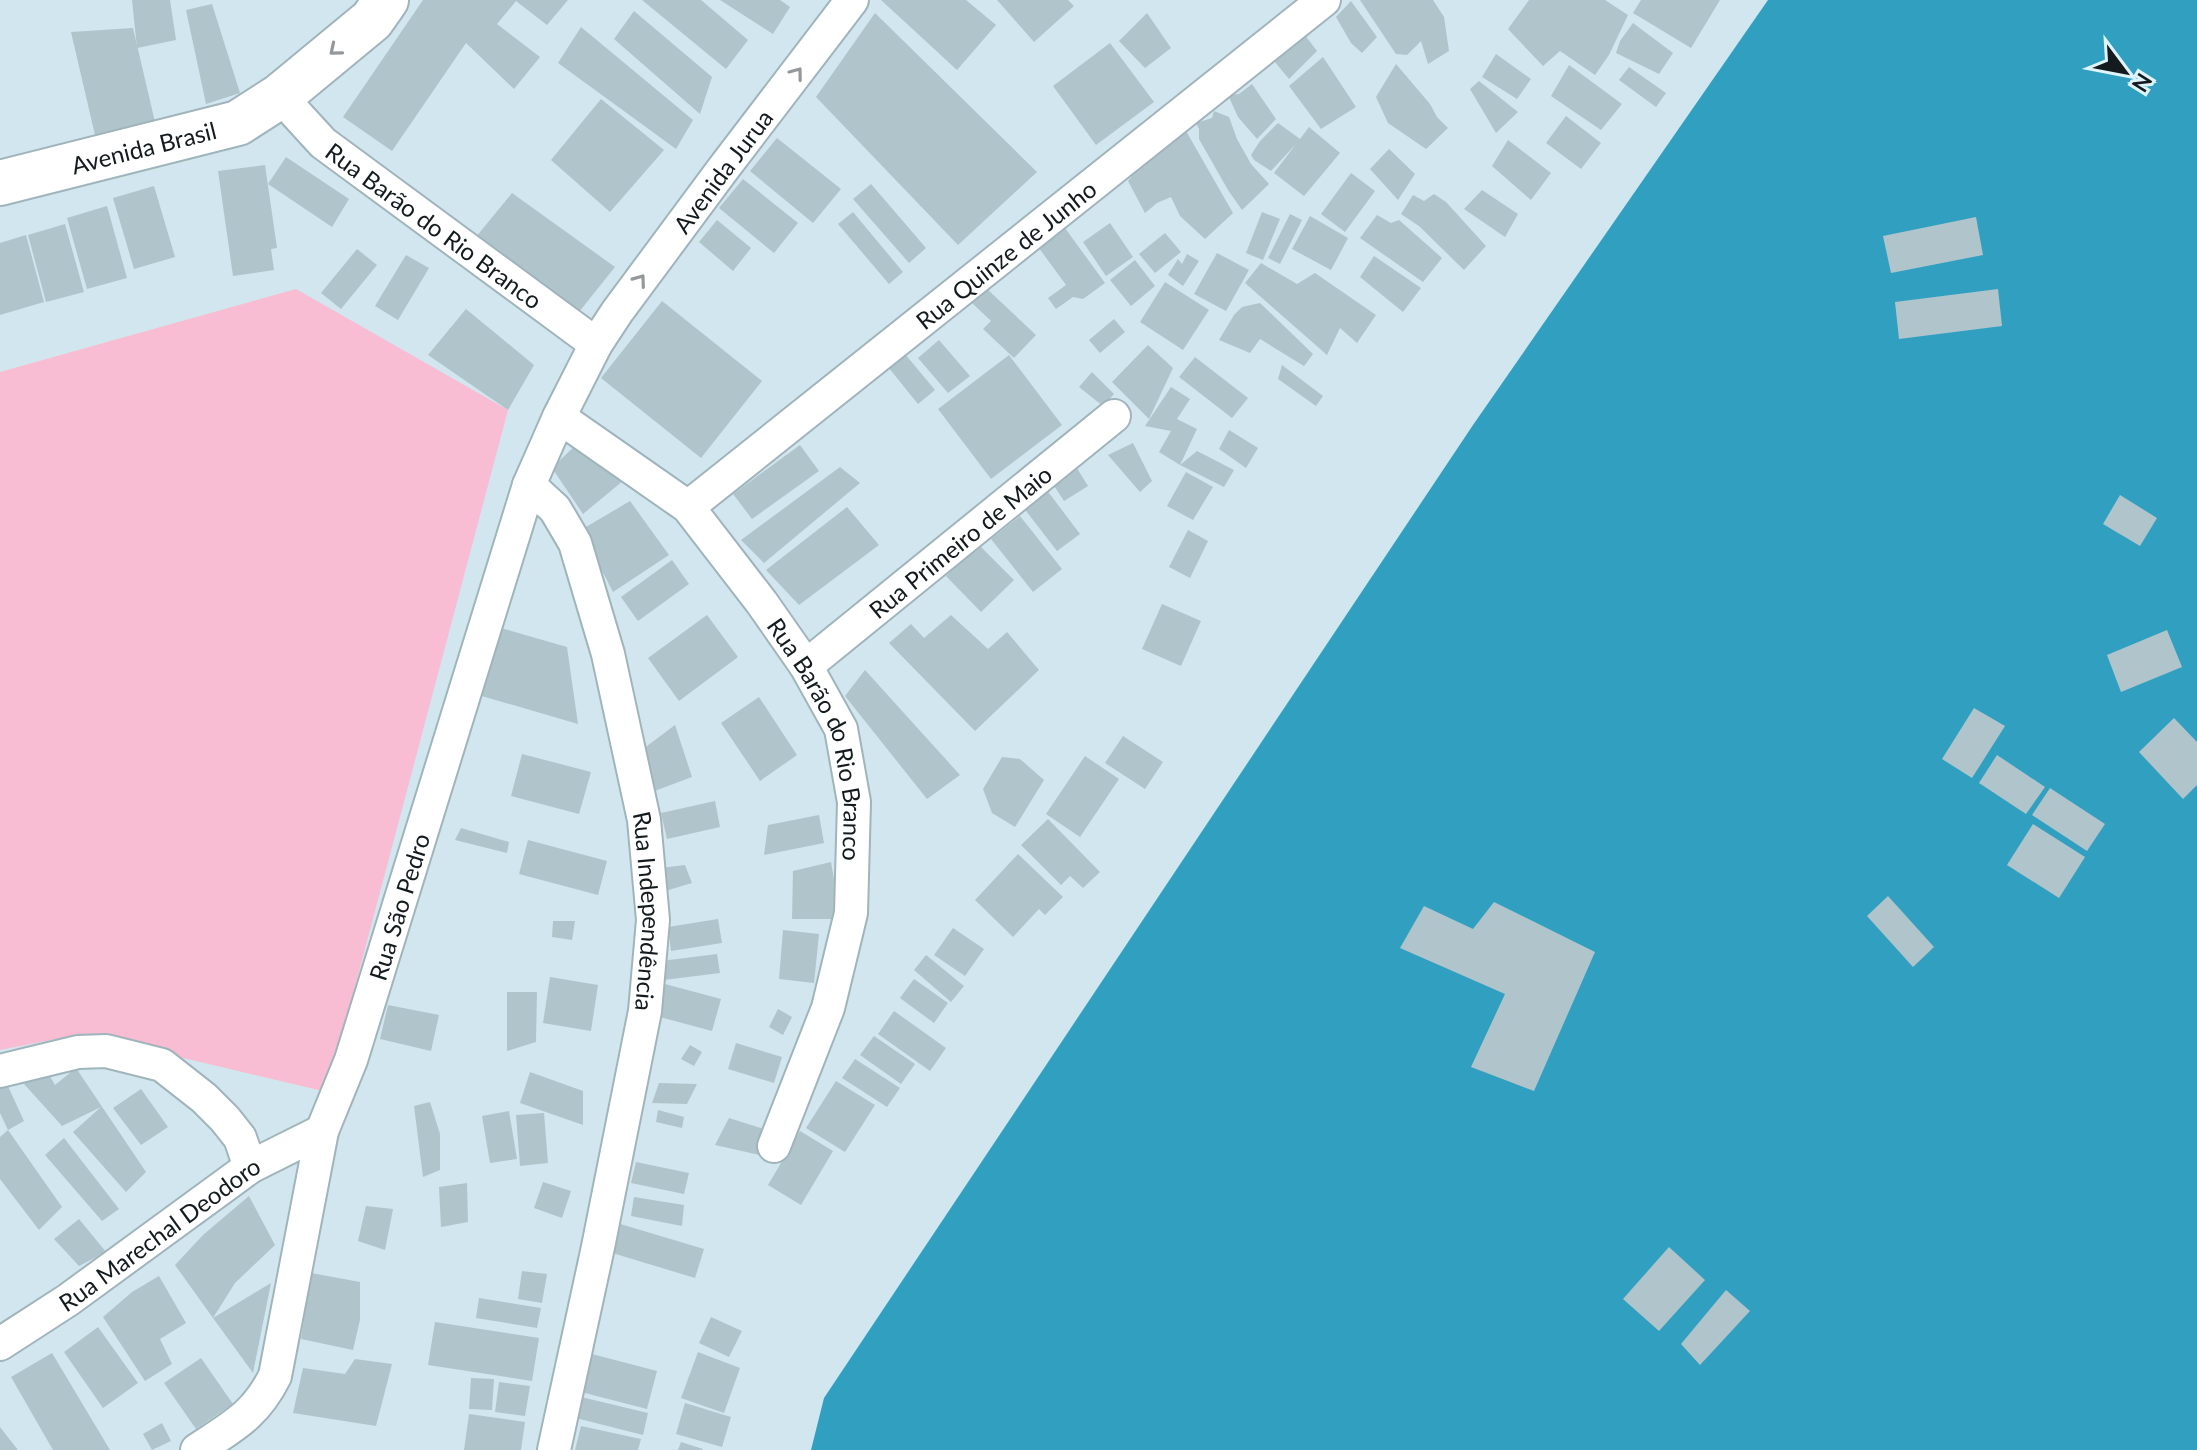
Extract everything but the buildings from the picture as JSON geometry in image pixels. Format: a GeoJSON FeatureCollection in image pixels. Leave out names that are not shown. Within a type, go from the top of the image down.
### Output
{"type":"FeatureCollection","features":[{"type":"Feature","properties":{"kind":"street","name":"Avenida Brasil"},"geometry":{"type":"LineString","coordinates":[[0,183],[238,123],[280,96],[372,20],[386,0]]}},
{"type":"Feature","properties":{"kind":"street","name":"Avenida Jurua"},"geometry":{"type":"LineString","coordinates":[[596,344],[723,169],[852,0]]}},
{"type":"Feature","properties":{"kind":"street","name":"Rua Quinze de Junho"},"geometry":{"type":"LineString","coordinates":[[688,507],[1324,0]]}},
{"type":"Feature","properties":{"kind":"street","name":"Rua Barão do Rio Branco"},"geometry":{"type":"LineString","coordinates":[[280,96],[323,143],[596,344]]}},
{"type":"Feature","properties":{"kind":"street","name":"Rua São Pedro"},"geometry":{"type":"LineString","coordinates":[[197,1450],[242,1421],[257,1405],[275,1376],[322,1131],[351,1060],[529,485],[596,344]]}},
{"type":"Feature","properties":{"kind":"street","name":"Rua Primeiro de Maio"},"geometry":{"type":"LineString","coordinates":[[806,666],[1114,416]]}},
{"type":"Feature","properties":{"kind":"street","name":"Rua Barão do Rio Branco"},"geometry":{"type":"LineString","coordinates":[[559,417],[688,507],[806,666],[841,729],[854,802],[851,913],[828,1008],[774,1146]]}},
{"type":"Feature","properties":{"kind":"street","name":"Rua Independência"},"geometry":{"type":"LineString","coordinates":[[529,485],[555,509],[575,543],[608,654],[644,820],[653,920],[645,1011],[554,1450]]}},
{"type":"Feature","properties":{"kind":"street"},"geometry":{"type":"LineString","coordinates":[[0,1071],[78,1052],[106,1051],[162,1065],[225,1119],[240,1138],[250,1167]]}},
{"type":"Feature","properties":{"kind":"street","name":"Rua Marechal Deodoro"},"geometry":{"type":"LineString","coordinates":[[0,1344],[68,1300],[250,1167],[322,1131]]}},
{"type":"Feature","properties":{"kind":"shaded area"},"geometry":{"type":"Polygon","coordinates":[[[296,289],[508,410],[327,1092],[82,1034],[0,1050],[0,372],[296,289]]]}},
{"type":"Feature","properties":{"kind":"water"},"geometry":{"type":"Polygon","coordinates":[[[1768,0],[2197,0],[2197,1450],[811,1450],[824,1398],[1473,425],[1768,0]]]}}]}
